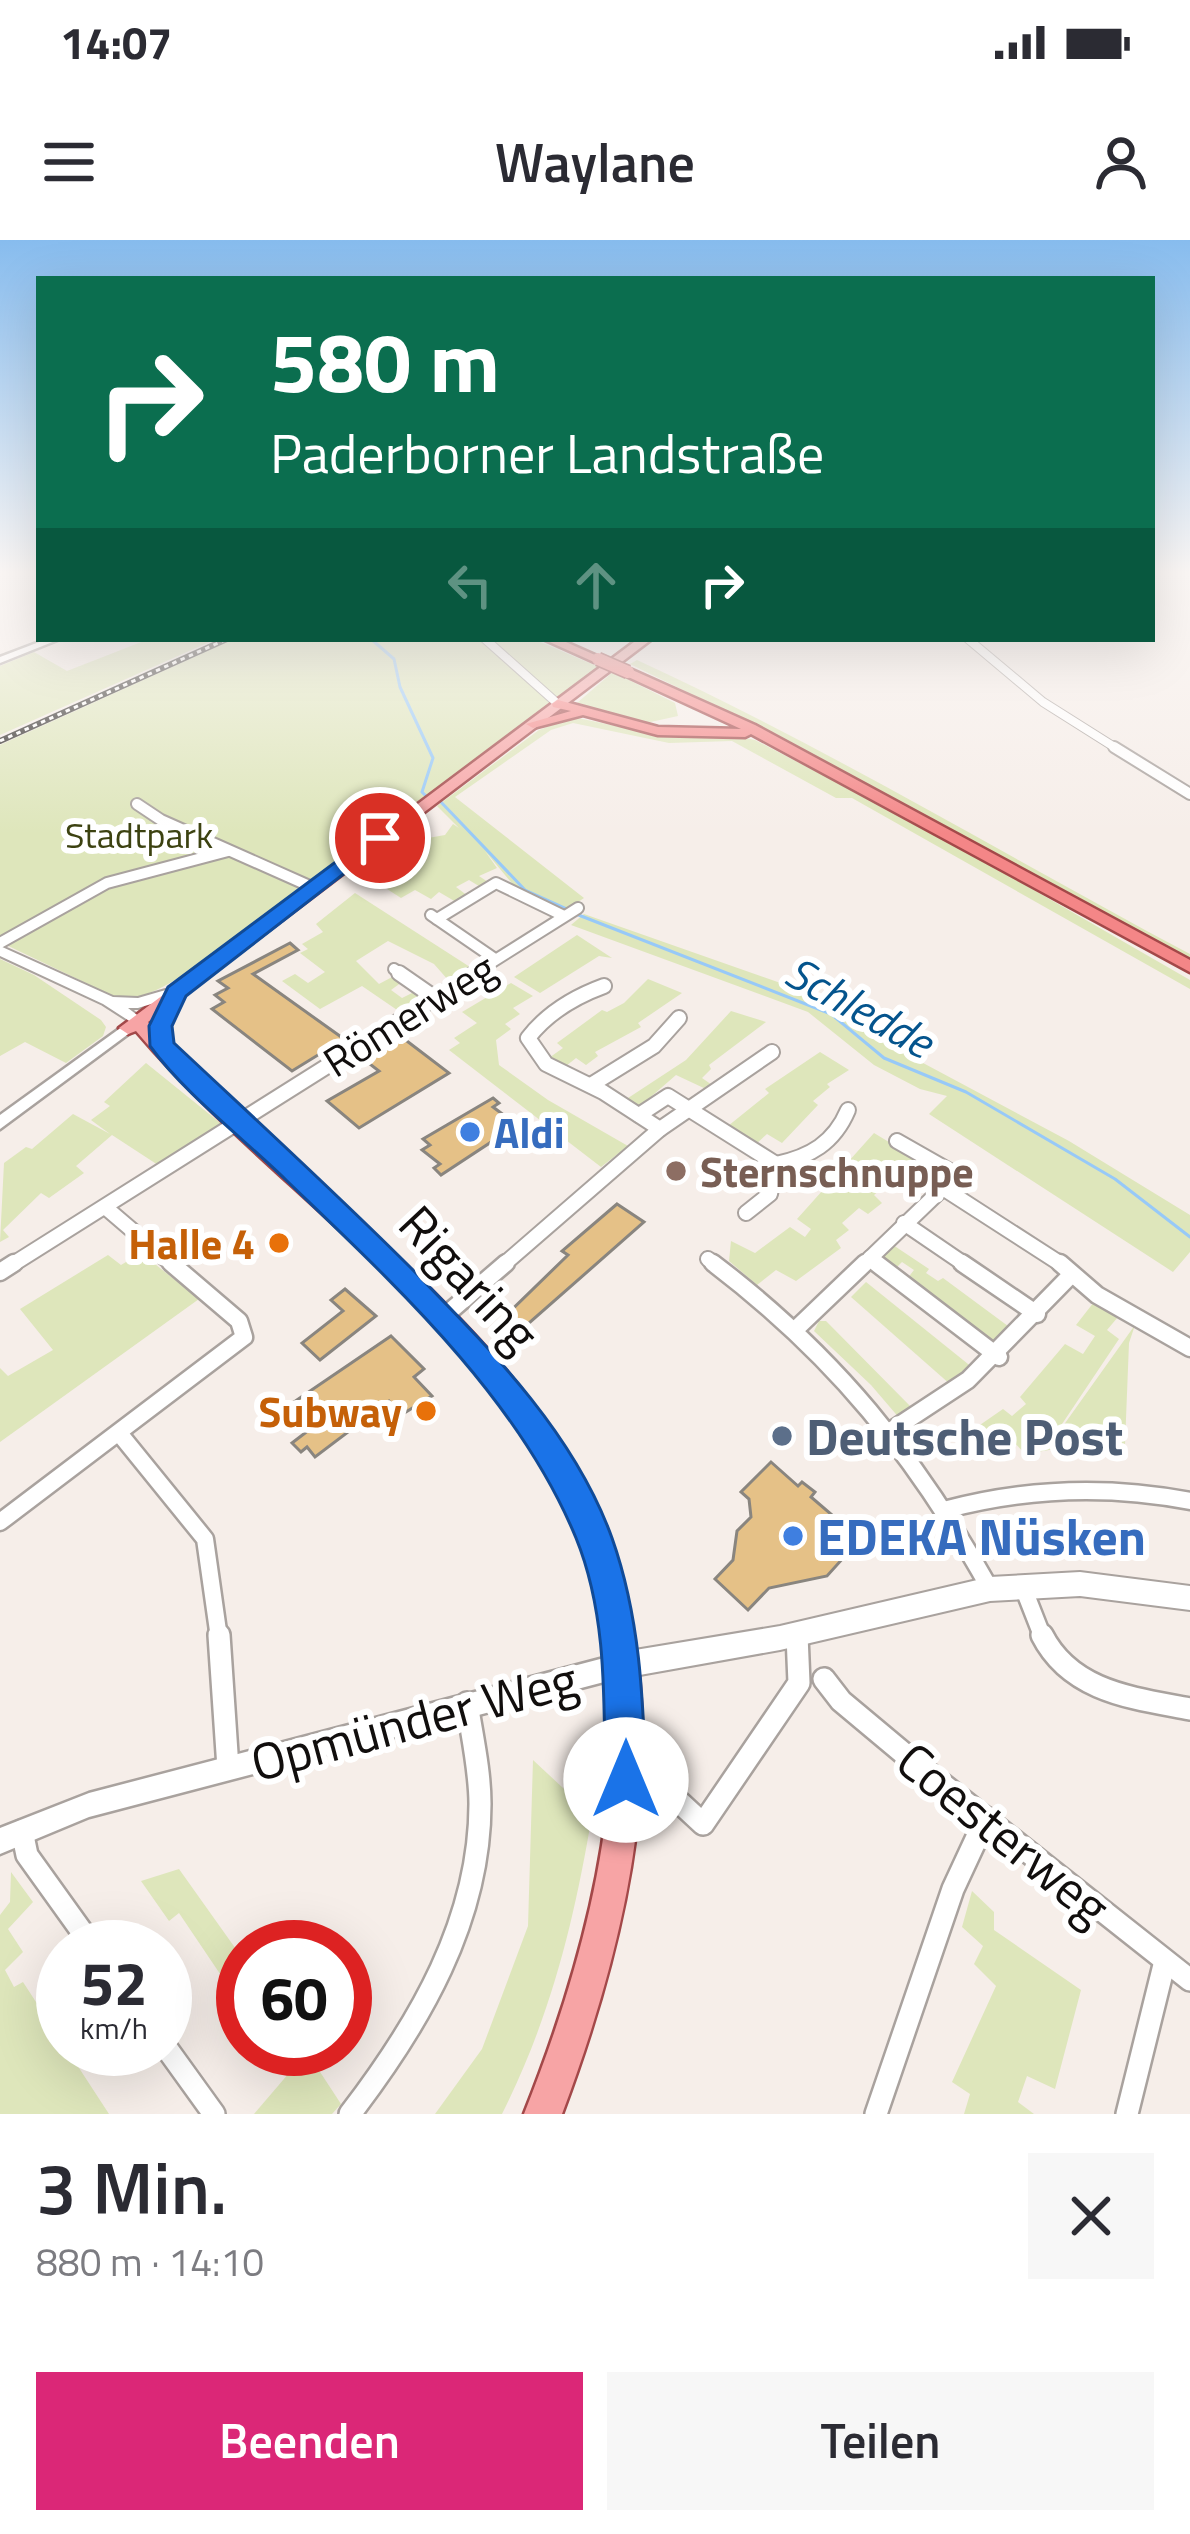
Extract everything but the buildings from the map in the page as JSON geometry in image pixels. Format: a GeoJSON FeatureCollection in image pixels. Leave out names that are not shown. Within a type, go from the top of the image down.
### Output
{"type":"FeatureCollection","features":[{"type":"Feature","properties":{"kind":"highway"},"geometry":{"type":"LineString","coordinates":[[599,659],[782,746],[1190,967]]}},
{"type":"Feature","properties":{"kind":"highway"},"geometry":{"type":"LineString","coordinates":[[558,704],[642,724],[668,723],[682,716],[678,702],[632,674]]}},
{"type":"Feature","properties":{"kind":"highway"},"geometry":{"type":"LineString","coordinates":[[558,704],[664,732],[735,730],[782,746]]}},
{"type":"Feature","properties":{"kind":"highway"},"geometry":{"type":"LineString","coordinates":[[533,724],[583,714]]}},
{"type":"Feature","properties":{"kind":"main road"},"geometry":{"type":"LineString","coordinates":[[0,947],[101,999],[132,1025],[618,659]]}},
{"type":"Feature","properties":{"kind":"main road"},"geometry":{"type":"LineString","coordinates":[[101,999],[138,1003],[176,992]]}},
{"type":"Feature","properties":{"kind":"main road"},"geometry":{"type":"LineString","coordinates":[[167,1051],[160,1026],[176,992]]}},
{"type":"Feature","properties":{"kind":"main road","name":"Rigaring"},"geometry":{"type":"LineString","coordinates":[[132,1025],[153,1052],[167,1051],[343,1217],[436,1314],[524,1413],[573,1489],[594,1539],[623,1665],[628,1754],[611,1909],[579,2028],[543,2114]]}},
{"type":"Feature","properties":{"kind":"main road","name":"Opmünder Weg"},"geometry":{"type":"LineString","coordinates":[[623,1665],[797,1634],[990,1589],[1081,1584],[1190,1598]]}},
{"type":"Feature","properties":{"kind":"street"},"geometry":{"type":"LineString","coordinates":[[508,659],[558,704]]}},
{"type":"Feature","properties":{"kind":"street"},"geometry":{"type":"LineString","coordinates":[[992,659],[1043,702],[1190,794]]}},
{"type":"Feature","properties":{"kind":"street"},"geometry":{"type":"LineString","coordinates":[[137,803],[228,851],[314,888]]}},
{"type":"Feature","properties":{"kind":"street"},"geometry":{"type":"LineString","coordinates":[[0,947],[107,883],[228,851]]}},
{"type":"Feature","properties":{"kind":"street"},"geometry":{"type":"LineString","coordinates":[[495,959],[434,917],[496,884],[564,916]]}},
{"type":"Feature","properties":{"kind":"street","name":"Römerweg"},"geometry":{"type":"LineString","coordinates":[[0,1272],[578,908]]}},
{"type":"Feature","properties":{"kind":"street"},"geometry":{"type":"LineString","coordinates":[[394,969],[435,998]]}},
{"type":"Feature","properties":{"kind":"street"},"geometry":{"type":"LineString","coordinates":[[604,986],[579,994],[540,1022],[528,1038],[532,1053],[660,1129]]}},
{"type":"Feature","properties":{"kind":"street"},"geometry":{"type":"LineString","coordinates":[[591,1085],[654,1046],[679,1018]]}},
{"type":"Feature","properties":{"kind":"street"},"geometry":{"type":"LineString","coordinates":[[0,1124],[132,1025]]}},
{"type":"Feature","properties":{"kind":"street"},"geometry":{"type":"LineString","coordinates":[[436,1314],[608,1178],[660,1129],[695,1112],[757,1058],[772,1052]]}},
{"type":"Feature","properties":{"kind":"street"},"geometry":{"type":"LineString","coordinates":[[639,1115],[660,1097],[695,1112],[776,1164],[799,1161],[824,1146],[842,1128],[848,1110]]}},
{"type":"Feature","properties":{"kind":"street"},"geometry":{"type":"LineString","coordinates":[[797,1328],[955,1174],[897,1141]]}},
{"type":"Feature","properties":{"kind":"street"},"geometry":{"type":"LineString","coordinates":[[746,1213],[766,1203],[777,1182],[776,1164]]}},
{"type":"Feature","properties":{"kind":"street"},"geometry":{"type":"LineString","coordinates":[[943,1188],[1097,1295],[1190,1348]]}},
{"type":"Feature","properties":{"kind":"street"},"geometry":{"type":"LineString","coordinates":[[0,1522],[244,1337],[239,1321],[106,1207]]}},
{"type":"Feature","properties":{"kind":"street"},"geometry":{"type":"LineString","coordinates":[[904,1223],[1037,1314]]}},
{"type":"Feature","properties":{"kind":"street"},"geometry":{"type":"LineString","coordinates":[[870,1258],[999,1357]]}},
{"type":"Feature","properties":{"kind":"street"},"geometry":{"type":"LineString","coordinates":[[708,1259],[797,1328],[854,1383],[892,1430],[990,1589]]}},
{"type":"Feature","properties":{"kind":"street"},"geometry":{"type":"LineString","coordinates":[[892,1430],[946,1401],[999,1357],[1072,1274]]}},
{"type":"Feature","properties":{"kind":"street"},"geometry":{"type":"LineString","coordinates":[[119,1433],[205,1539],[216,1591],[228,1768]]}},
{"type":"Feature","properties":{"kind":"street"},"geometry":{"type":"LineString","coordinates":[[944,1510],[987,1500],[1085,1490],[1190,1501]]}},
{"type":"Feature","properties":{"kind":"street"},"geometry":{"type":"LineString","coordinates":[[1023,1587],[1036,1632],[1050,1656],[1077,1680],[1190,1709]]}},
{"type":"Feature","properties":{"kind":"street"},"geometry":{"type":"LineString","coordinates":[[662,1786],[703,1824],[799,1683],[797,1634]]}},
{"type":"Feature","properties":{"kind":"street","name":"Opmünder Weg"},"geometry":{"type":"LineString","coordinates":[[11,1836],[89,1805],[623,1665]]}},
{"type":"Feature","properties":{"kind":"street","name":"Coesterweg"},"geometry":{"type":"LineString","coordinates":[[824,1679],[841,1700],[1190,1980]]}},
{"type":"Feature","properties":{"kind":"street"},"geometry":{"type":"LineString","coordinates":[[350,2114],[393,2059],[433,1995],[472,1883],[480,1813],[467,1703]]}},
{"type":"Feature","properties":{"kind":"street"},"geometry":{"type":"LineString","coordinates":[[876,2114],[953,1889],[986,1818]]}},
{"type":"Feature","properties":{"kind":"street"},"geometry":{"type":"LineString","coordinates":[[11,1836],[74,1920]]}},
{"type":"Feature","properties":{"kind":"street"},"geometry":{"type":"LineString","coordinates":[[1127,2114],[1165,1961]]}},
{"type":"Feature","properties":{"kind":"street"},"geometry":{"type":"LineString","coordinates":[[187,2076],[214,2114]]}},
{"type":"Feature","properties":{"kind":"green space"},"geometry":{"type":"Polygon","coordinates":[[[16,659],[47,659],[67,671],[97,659],[170,659],[0,735],[0,666],[16,659]]]}},
{"type":"Feature","properties":{"kind":"green space","name":"Stadtpark"},"geometry":{"type":"Polygon","coordinates":[[[189,659],[581,659],[599,667],[192,970],[136,997],[115,997],[0,942],[0,745],[189,659]]]}},
{"type":"Feature","properties":{"kind":"green space"},"geometry":{"type":"Polygon","coordinates":[[[637,660],[847,765],[1190,954],[1190,959],[779,737],[630,664],[637,660]]]}},
{"type":"Feature","properties":{"kind":"green space"},"geometry":{"type":"Polygon","coordinates":[[[613,672],[675,703],[678,716],[646,723],[577,703],[613,672]]]}},
{"type":"Feature","properties":{"kind":"green space"},"geometry":{"type":"Polygon","coordinates":[[[573,717],[654,734],[713,732],[755,740],[933,832],[1190,980],[1190,989],[852,798],[836,798],[732,741],[669,743],[573,723],[551,730],[455,797],[584,898],[563,912],[520,893],[485,851],[497,868],[479,876],[491,884],[482,888],[469,880],[456,887],[468,896],[456,902],[439,892],[431,899],[415,890],[401,898],[387,889],[397,880],[386,873],[428,838],[445,835],[453,824],[459,828],[437,806],[539,730],[573,717]]]}},
{"type":"Feature","properties":{"kind":"green space"},"geometry":{"type":"Polygon","coordinates":[[[355,893],[470,967],[449,981],[434,964],[388,941],[356,961],[379,984],[394,976],[402,982],[391,990],[402,998],[416,991],[425,997],[400,1012],[362,986],[320,1009],[282,981],[295,974],[308,983],[325,972],[300,953],[308,949],[302,944],[323,932],[316,924],[355,893]]]}},
{"type":"Feature","properties":{"kind":"green space"},"geometry":{"type":"Polygon","coordinates":[[[584,914],[829,1000],[910,1056],[1069,1141],[1190,1215],[1190,1252],[1173,1272],[929,1114],[947,1096],[920,1089],[874,1065],[808,1012],[571,925],[584,914]]]}},
{"type":"Feature","properties":{"kind":"green space"},"geometry":{"type":"Polygon","coordinates":[[[577,935],[612,958],[599,956],[540,993],[514,977],[577,935]]]}},
{"type":"Feature","properties":{"kind":"green space"},"geometry":{"type":"Polygon","coordinates":[[[0,959],[34,975],[101,1020],[106,1027],[103,1036],[66,1063],[25,1042],[0,1056],[0,959]]]}},
{"type":"Feature","properties":{"kind":"green space"},"geometry":{"type":"Polygon","coordinates":[[[648,979],[682,993],[638,1023],[641,1027],[595,1052],[598,1056],[586,1065],[576,1058],[561,1070],[546,1060],[563,1048],[557,1043],[602,1010],[624,1003],[648,979]]]}},
{"type":"Feature","properties":{"kind":"green space"},"geometry":{"type":"Polygon","coordinates":[[[511,983],[533,996],[513,1008],[520,1014],[505,1024],[511,1029],[496,1040],[499,1065],[628,1146],[601,1167],[449,1050],[460,1043],[454,1038],[477,1023],[462,1012],[511,983]]]}},
{"type":"Feature","properties":{"kind":"green space"},"geometry":{"type":"Polygon","coordinates":[[[731,1011],[766,1022],[709,1065],[711,1069],[702,1078],[715,1087],[708,1090],[676,1075],[638,1108],[625,1100],[686,1060],[731,1011]]]}},
{"type":"Feature","properties":{"kind":"green space"},"geometry":{"type":"Polygon","coordinates":[[[820,1052],[849,1070],[827,1084],[830,1087],[813,1101],[818,1105],[782,1143],[767,1134],[755,1145],[728,1126],[769,1093],[765,1089],[820,1052]]]}},
{"type":"Feature","properties":{"kind":"green space"},"geometry":{"type":"Polygon","coordinates":[[[146,1063],[224,1126],[158,1165],[112,1135],[76,1166],[84,1173],[49,1198],[41,1193],[3,1230],[9,1237],[0,1242],[4,1163],[26,1147],[32,1149],[73,1114],[110,1134],[91,1120],[110,1106],[104,1102],[146,1063]]]}},
{"type":"Feature","properties":{"kind":"green space"},"geometry":{"type":"Polygon","coordinates":[[[874,1133],[917,1159],[874,1195],[882,1203],[868,1214],[859,1208],[842,1223],[849,1230],[836,1240],[841,1248],[796,1281],[776,1270],[757,1285],[729,1261],[731,1241],[755,1253],[790,1227],[805,1237],[811,1229],[797,1219],[874,1133]]]}},
{"type":"Feature","properties":{"kind":"green space"},"geometry":{"type":"Polygon","coordinates":[[[893,1245],[929,1269],[926,1273],[938,1281],[943,1278],[1012,1329],[995,1348],[907,1279],[914,1270],[902,1262],[894,1270],[880,1258],[893,1245]]]}},
{"type":"Feature","properties":{"kind":"green space"},"geometry":{"type":"Polygon","coordinates":[[[141,1253],[199,1299],[0,1442],[0,1368],[8,1376],[53,1350],[20,1309],[108,1255],[121,1265],[141,1253]]]}},
{"type":"Feature","properties":{"kind":"green space"},"geometry":{"type":"Polygon","coordinates":[[[866,1282],[973,1368],[951,1385],[851,1297],[866,1282]]]}},
{"type":"Feature","properties":{"kind":"green space"},"geometry":{"type":"Polygon","coordinates":[[[1094,1302],[1118,1317],[1107,1330],[1119,1339],[1060,1427],[1123,1446],[1122,1458],[1067,1447],[1025,1454],[1011,1439],[1001,1444],[1003,1450],[988,1455],[979,1443],[985,1436],[977,1427],[1003,1409],[1012,1416],[1026,1404],[1020,1397],[1065,1344],[1083,1354],[1095,1336],[1076,1325],[1094,1302]]]}},
{"type":"Feature","properties":{"kind":"green space"},"geometry":{"type":"Polygon","coordinates":[[[819,1321],[826,1321],[912,1408],[901,1420],[814,1331],[819,1321]]]}},
{"type":"Feature","properties":{"kind":"green space"},"geometry":{"type":"Polygon","coordinates":[[[1135,1325],[1129,1343],[1125,1444],[1063,1426],[1135,1325]]]}},
{"type":"Feature","properties":{"kind":"green space"},"geometry":{"type":"Polygon","coordinates":[[[533,1760],[592,1815],[559,1968],[502,2114],[435,2114],[482,2049],[528,1926],[533,1760]]]}},
{"type":"Feature","properties":{"kind":"green space"},"geometry":{"type":"Polygon","coordinates":[[[179,1869],[216,1921],[216,1968],[192,1932],[192,1920],[184,1920],[179,1913],[168,1920],[141,1881],[179,1869]]]}},
{"type":"Feature","properties":{"kind":"green space"},"geometry":{"type":"Polygon","coordinates":[[[11,1872],[33,1902],[8,1929],[23,1952],[5,1970],[14,1987],[23,1982],[36,2002],[36,2076],[84,2076],[109,2114],[0,2114],[0,1915],[10,1902],[11,1872]]]}},
{"type":"Feature","properties":{"kind":"green space"},"geometry":{"type":"Polygon","coordinates":[[[972,1891],[994,1912],[994,1930],[1081,1990],[1055,2089],[1027,2076],[1018,2102],[1034,2114],[964,2114],[970,2094],[952,2082],[996,1986],[974,1964],[983,1946],[962,1927],[972,1891]]]}},
{"type":"Feature","properties":{"kind":"green space"},"geometry":{"type":"Polygon","coordinates":[[[286,2076],[323,2076],[341,2104],[332,2114],[254,2114],[286,2076]]]}},
{"type":"Feature","properties":{"kind":"waterway","name":"Schledde"},"geometry":{"type":"LineString","coordinates":[[394,659],[400,687],[433,758],[422,792],[427,797]]}},
{"type":"Feature","properties":{"kind":"waterway","name":"Schledde"},"geometry":{"type":"LineString","coordinates":[[440,801],[525,890],[567,909]]}},
{"type":"Feature","properties":{"kind":"waterway","name":"Schledde"},"geometry":{"type":"LineString","coordinates":[[576,914],[831,1014],[884,1058],[966,1092],[1115,1179],[1190,1237]]}},
{"type":"Feature","properties":{"kind":"railway"},"geometry":{"type":"LineString","coordinates":[[0,741],[181,659]]}},
{"type":"Feature","properties":{"kind":"place","name":"Aldi"},"geometry":{"type":"Point","coordinates":[470,1132]}},
{"type":"Feature","properties":{"kind":"place","name":"Sternschnuppe"},"geometry":{"type":"Point","coordinates":[676,1171]}},
{"type":"Feature","properties":{"kind":"place","name":"Halle 4"},"geometry":{"type":"Point","coordinates":[279,1243]}},
{"type":"Feature","properties":{"kind":"place","name":"Subway"},"geometry":{"type":"Point","coordinates":[426,1411]}},
{"type":"Feature","properties":{"kind":"place","name":"Deutsche Post"},"geometry":{"type":"Point","coordinates":[782,1436]}},
{"type":"Feature","properties":{"kind":"place","name":"EDEKA Nüsken"},"geometry":{"type":"Point","coordinates":[793,1536]}},
{"type":"Feature","properties":{"kind":"route"},"geometry":{"type":"LineString","coordinates":[[380,838],[176,992],[160,1026],[163,1046],[343,1217],[474,1353],[553,1456],[594,1539],[615,1619],[623,1665],[626,1780]]}}]}
